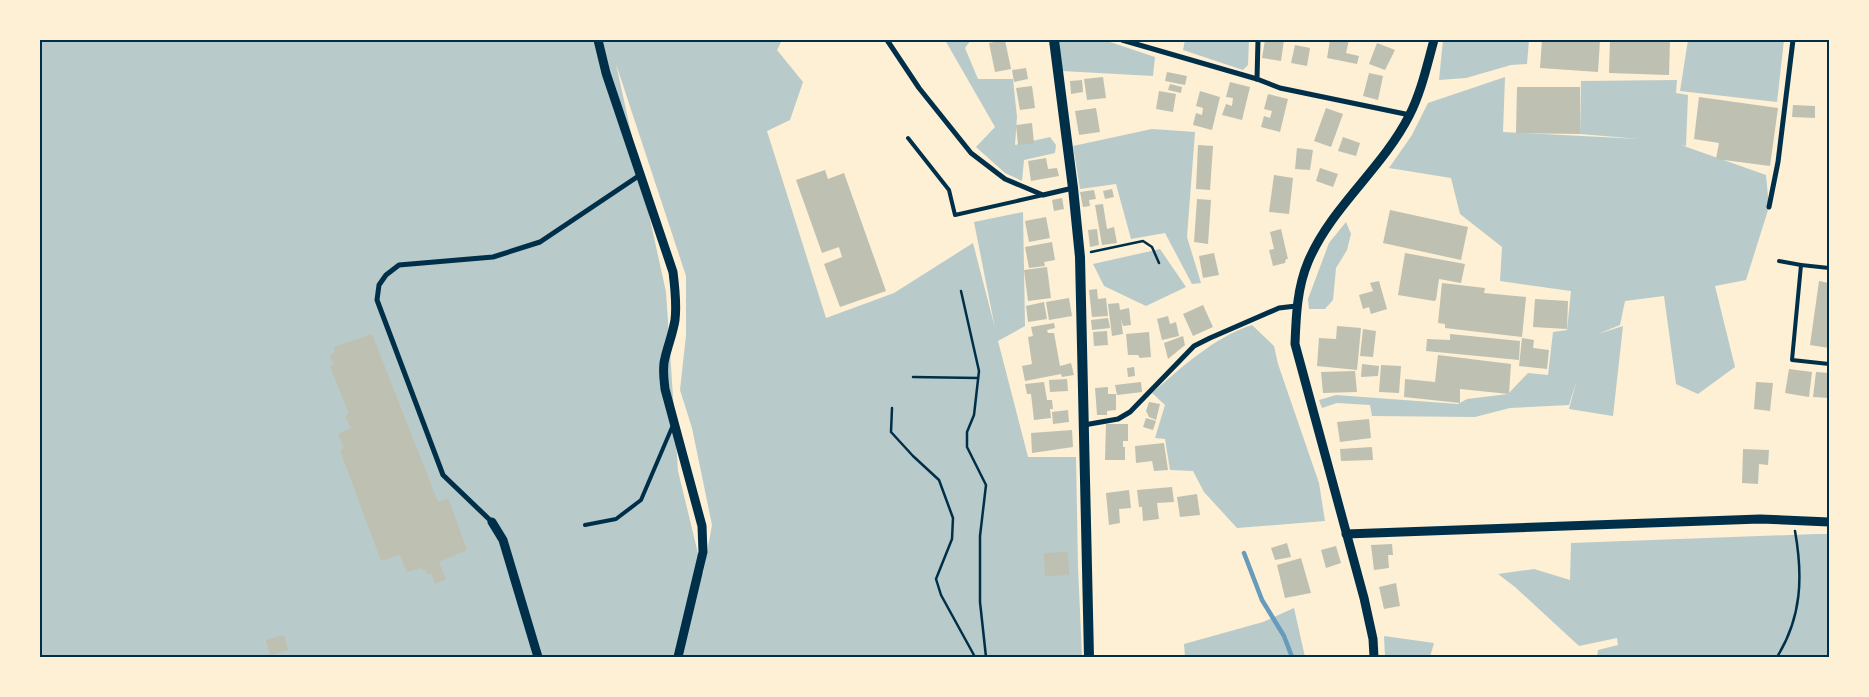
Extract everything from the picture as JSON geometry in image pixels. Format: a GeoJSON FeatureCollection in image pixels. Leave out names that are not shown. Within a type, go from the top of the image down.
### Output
{"type":"FeatureCollection","features":[{"type":"Feature","properties":{"kind":"main road"},"geometry":{"type":"LineString","coordinates":[[1054,40],[1073,188],[1079,254],[1089,657]]}},
{"type":"Feature","properties":{"kind":"street"},"geometry":{"type":"LineString","coordinates":[[598,40],[606,73],[673,272],[676,317],[672,337],[664,359],[663,372],[665,389],[702,526],[703,552],[678,657]]}},
{"type":"Feature","properties":{"kind":"street"},"geometry":{"type":"LineString","coordinates":[[887,40],[919,88],[971,153],[1005,180],[1043,195],[1073,188]]}},
{"type":"Feature","properties":{"kind":"street"},"geometry":{"type":"LineString","coordinates":[[1122,40],[1256,79],[1280,88],[1410,115]]}},
{"type":"Feature","properties":{"kind":"street"},"geometry":{"type":"LineString","coordinates":[[1256,79],[1258,40]]}},
{"type":"Feature","properties":{"kind":"street"},"geometry":{"type":"LineString","coordinates":[[1374,657],[1373,639],[1364,598],[1296,344],[1296,306],[1308,263],[1330,222],[1385,154],[1410,115],[1426,70],[1434,40]]}},
{"type":"Feature","properties":{"kind":"street"},"geometry":{"type":"LineString","coordinates":[[1769,206],[1778,162],[1793,40]]}},
{"type":"Feature","properties":{"kind":"street"},"geometry":{"type":"LineString","coordinates":[[538,657],[503,540],[492,522],[443,474],[377,300],[379,285],[386,275],[399,265],[492,257],[540,242],[640,175]]}},
{"type":"Feature","properties":{"kind":"street"},"geometry":{"type":"LineString","coordinates":[[1084,425],[1118,419],[1130,412],[1194,346],[1279,308],[1296,306]]}},
{"type":"Feature","properties":{"kind":"street"},"geometry":{"type":"LineString","coordinates":[[1346,534],[1760,519],[1829,522]]}},
{"type":"Feature","properties":{"kind":"lane"},"geometry":{"type":"LineString","coordinates":[[908,138],[949,190],[956,215],[1043,195]]}},
{"type":"Feature","properties":{"kind":"lane"},"geometry":{"type":"LineString","coordinates":[[1779,261],[1829,268]]}},
{"type":"Feature","properties":{"kind":"lane"},"geometry":{"type":"LineString","coordinates":[[1801,265],[1792,360],[1829,364]]}},
{"type":"Feature","properties":{"kind":"lane"},"geometry":{"type":"LineString","coordinates":[[585,525],[616,519],[641,500],[674,423]]}},
{"type":"Feature","properties":{"kind":"path"},"geometry":{"type":"LineString","coordinates":[[1079,254],[1143,240],[1152,247],[1159,263]]}},
{"type":"Feature","properties":{"kind":"path"},"geometry":{"type":"LineString","coordinates":[[961,291],[979,371],[974,415],[967,432],[967,447],[986,485],[980,536],[980,602],[986,657]]}},
{"type":"Feature","properties":{"kind":"path"},"geometry":{"type":"LineString","coordinates":[[913,377],[978,378]]}},
{"type":"Feature","properties":{"kind":"path"},"geometry":{"type":"LineString","coordinates":[[892,408],[891,432],[913,456],[940,480],[953,518],[952,539],[936,579],[940,595],[975,657]]}},
{"type":"Feature","properties":{"kind":"path"},"geometry":{"type":"LineString","coordinates":[[1777,657],[1795,621],[1799,589],[1800,561],[1793,520]]}},
{"type":"Feature","properties":{"kind":"shaded area"},"geometry":{"type":"Polygon","coordinates":[[[40,40],[782,40],[777,50],[803,82],[790,120],[767,131],[826,318],[894,293],[973,243],[995,328],[974,222],[1023,212],[1025,326],[998,341],[1028,457],[1076,457],[1082,657],[40,657],[40,40]],[[616,64],[666,292],[678,471],[703,574],[712,525],[692,428],[680,390],[686,335],[686,276],[616,64]]]}},
{"type":"Feature","properties":{"kind":"shaded area"},"geometry":{"type":"Polygon","coordinates":[[[945,40],[971,40],[965,48],[978,79],[1013,79],[1017,117],[1015,145],[1050,137],[1056,145],[1055,153],[1024,160],[1022,181],[1005,173],[976,147],[995,127],[945,40]]]}},
{"type":"Feature","properties":{"kind":"shaded area"},"geometry":{"type":"Polygon","coordinates":[[[1059,40],[1104,40],[1155,57],[1153,76],[1062,71],[1059,40]]]}},
{"type":"Feature","properties":{"kind":"shaded area"},"geometry":{"type":"Polygon","coordinates":[[[1185,40],[1249,40],[1248,65],[1243,70],[1183,50],[1185,40]]]}},
{"type":"Feature","properties":{"kind":"shaded area"},"geometry":{"type":"Polygon","coordinates":[[[1443,40],[1529,40],[1527,64],[1511,65],[1466,78],[1439,80],[1443,40]]]}},
{"type":"Feature","properties":{"kind":"shaded area"},"geometry":{"type":"Polygon","coordinates":[[[1688,40],[1784,40],[1777,102],[1680,91],[1688,40]]]}},
{"type":"Feature","properties":{"kind":"shaded area"},"geometry":{"type":"Polygon","coordinates":[[[1505,77],[1503,132],[1640,139],[1580,134],[1581,81],[1677,80],[1676,93],[1688,95],[1686,146],[1681,145],[1766,175],[1769,207],[1746,280],[1715,286],[1735,367],[1698,394],[1676,384],[1664,296],[1625,301],[1620,325],[1598,334],[1623,326],[1613,416],[1569,409],[1577,379],[1569,405],[1510,408],[1475,417],[1372,416],[1370,405],[1337,403],[1322,408],[1319,400],[1336,395],[1458,404],[1467,399],[1508,394],[1528,373],[1548,375],[1553,332],[1567,330],[1571,291],[1500,281],[1502,247],[1460,214],[1451,178],[1389,168],[1412,135],[1428,103],[1505,77]]]}},
{"type":"Feature","properties":{"kind":"shaded area"},"geometry":{"type":"Polygon","coordinates":[[[1152,129],[1195,132],[1187,237],[1201,283],[1192,284],[1165,233],[1131,239],[1116,184],[1080,189],[1073,146],[1152,129]]]}},
{"type":"Feature","properties":{"kind":"shaded area"},"geometry":{"type":"Polygon","coordinates":[[[1346,222],[1351,234],[1347,250],[1336,268],[1333,300],[1325,309],[1309,309],[1308,299],[1329,243],[1346,222]]]}},
{"type":"Feature","properties":{"kind":"shaded area"},"geometry":{"type":"Polygon","coordinates":[[[1160,249],[1186,287],[1146,306],[1104,286],[1093,264],[1160,249]]]}},
{"type":"Feature","properties":{"kind":"shaded area"},"geometry":{"type":"Polygon","coordinates":[[[1252,325],[1274,346],[1278,364],[1319,483],[1325,521],[1237,528],[1204,492],[1193,471],[1170,470],[1165,439],[1155,438],[1165,405],[1152,393],[1211,345],[1252,325]]]}},
{"type":"Feature","properties":{"kind":"shaded area"},"geometry":{"type":"Polygon","coordinates":[[[1829,534],[1829,657],[1597,657],[1598,650],[1618,645],[1617,638],[1579,646],[1515,587],[1498,574],[1534,569],[1570,580],[1571,543],[1829,534]]]}},
{"type":"Feature","properties":{"kind":"shaded area"},"geometry":{"type":"Polygon","coordinates":[[[1294,608],[1305,657],[1185,657],[1184,644],[1263,622],[1294,608]]]}},
{"type":"Feature","properties":{"kind":"shaded area"},"geometry":{"type":"Polygon","coordinates":[[[1384,636],[1434,643],[1430,657],[1385,657],[1384,636]]]}},
{"type":"Feature","properties":{"kind":"building"},"geometry":{"type":"Polygon","coordinates":[[[1005,40],[1011,69],[995,72],[989,43],[1005,40]]]}},
{"type":"Feature","properties":{"kind":"building"},"geometry":{"type":"Polygon","coordinates":[[[1265,40],[1284,40],[1281,61],[1262,58],[1265,40]]]}},
{"type":"Feature","properties":{"kind":"building"},"geometry":{"type":"Polygon","coordinates":[[[1330,40],[1349,40],[1346,53],[1359,56],[1357,64],[1327,58],[1330,40]]]}},
{"type":"Feature","properties":{"kind":"building"},"geometry":{"type":"Polygon","coordinates":[[[1542,40],[1600,40],[1598,72],[1540,68],[1542,40]]]}},
{"type":"Feature","properties":{"kind":"building"},"geometry":{"type":"Polygon","coordinates":[[[1610,40],[1670,40],[1669,75],[1609,73],[1610,40]]]}},
{"type":"Feature","properties":{"kind":"building"},"geometry":{"type":"Polygon","coordinates":[[[1377,43],[1395,50],[1385,70],[1369,64],[1377,43]]]}},
{"type":"Feature","properties":{"kind":"building"},"geometry":{"type":"Polygon","coordinates":[[[1295,45],[1310,48],[1307,66],[1291,63],[1295,45]]]}},
{"type":"Feature","properties":{"kind":"building"},"geometry":{"type":"Polygon","coordinates":[[[1026,68],[1028,79],[1014,82],[1012,70],[1026,68]]]}},
{"type":"Feature","properties":{"kind":"building"},"geometry":{"type":"Polygon","coordinates":[[[1167,72],[1187,76],[1185,85],[1165,81],[1167,72]]]}},
{"type":"Feature","properties":{"kind":"building"},"geometry":{"type":"Polygon","coordinates":[[[1369,73],[1383,76],[1378,100],[1363,96],[1369,73]]]}},
{"type":"Feature","properties":{"kind":"building"},"geometry":{"type":"Polygon","coordinates":[[[1103,77],[1106,98],[1087,100],[1084,79],[1103,77]]]}},
{"type":"Feature","properties":{"kind":"building"},"geometry":{"type":"Polygon","coordinates":[[[1082,80],[1083,92],[1071,94],[1070,81],[1082,80]]]}},
{"type":"Feature","properties":{"kind":"building"},"geometry":{"type":"Polygon","coordinates":[[[1230,82],[1250,87],[1242,120],[1222,115],[1226,104],[1232,106],[1233,98],[1226,97],[1230,82]]]}},
{"type":"Feature","properties":{"kind":"building"},"geometry":{"type":"Polygon","coordinates":[[[1170,84],[1182,87],[1181,93],[1168,90],[1170,84]]]}},
{"type":"Feature","properties":{"kind":"building"},"geometry":{"type":"Polygon","coordinates":[[[1032,86],[1035,108],[1020,110],[1016,88],[1032,86]]]}},
{"type":"Feature","properties":{"kind":"building"},"geometry":{"type":"Polygon","coordinates":[[[1517,87],[1580,87],[1580,134],[1516,133],[1517,87]]]}},
{"type":"Feature","properties":{"kind":"building"},"geometry":{"type":"Polygon","coordinates":[[[1159,91],[1176,94],[1173,112],[1156,109],[1159,91]]]}},
{"type":"Feature","properties":{"kind":"building"},"geometry":{"type":"Polygon","coordinates":[[[1200,91],[1220,97],[1212,130],[1193,125],[1196,113],[1202,115],[1203,108],[1196,106],[1200,91]]]}},
{"type":"Feature","properties":{"kind":"building"},"geometry":{"type":"Polygon","coordinates":[[[1268,94],[1288,99],[1280,132],[1261,127],[1264,116],[1270,118],[1272,111],[1264,109],[1268,94]]]}},
{"type":"Feature","properties":{"kind":"building"},"geometry":{"type":"Polygon","coordinates":[[[1699,97],[1778,108],[1770,166],[1716,159],[1719,143],[1694,139],[1699,97]]]}},
{"type":"Feature","properties":{"kind":"building"},"geometry":{"type":"Polygon","coordinates":[[[1793,105],[1815,106],[1815,118],[1792,117],[1793,105]]]}},
{"type":"Feature","properties":{"kind":"building"},"geometry":{"type":"Polygon","coordinates":[[[1096,108],[1100,132],[1079,135],[1075,111],[1096,108]]]}},
{"type":"Feature","properties":{"kind":"building"},"geometry":{"type":"Polygon","coordinates":[[[1326,108],[1343,114],[1331,147],[1314,141],[1326,108]]]}},
{"type":"Feature","properties":{"kind":"building"},"geometry":{"type":"Polygon","coordinates":[[[1032,123],[1034,143],[1018,145],[1016,125],[1032,123]]]}},
{"type":"Feature","properties":{"kind":"building"},"geometry":{"type":"Polygon","coordinates":[[[1343,137],[1360,143],[1356,156],[1338,151],[1343,137]]]}},
{"type":"Feature","properties":{"kind":"building"},"geometry":{"type":"Polygon","coordinates":[[[1198,145],[1213,146],[1210,190],[1196,189],[1198,145]]]}},
{"type":"Feature","properties":{"kind":"building"},"geometry":{"type":"Polygon","coordinates":[[[1297,148],[1313,150],[1310,170],[1295,169],[1297,148]]]}},
{"type":"Feature","properties":{"kind":"building"},"geometry":{"type":"Polygon","coordinates":[[[1046,158],[1048,169],[1057,168],[1059,176],[1031,181],[1028,161],[1046,158]]]}},
{"type":"Feature","properties":{"kind":"building"},"geometry":{"type":"Polygon","coordinates":[[[1320,168],[1338,174],[1333,187],[1316,181],[1320,168]]]}},
{"type":"Feature","properties":{"kind":"building"},"geometry":{"type":"Polygon","coordinates":[[[825,170],[828,179],[844,173],[886,291],[840,307],[824,264],[842,257],[839,247],[822,253],[796,180],[825,170]]]}},
{"type":"Feature","properties":{"kind":"building"},"geometry":{"type":"Polygon","coordinates":[[[1274,175],[1293,178],[1289,214],[1269,212],[1274,175]]]}},
{"type":"Feature","properties":{"kind":"building"},"geometry":{"type":"Polygon","coordinates":[[[1112,189],[1114,197],[1105,199],[1103,191],[1112,189]]]}},
{"type":"Feature","properties":{"kind":"building"},"geometry":{"type":"Polygon","coordinates":[[[1094,190],[1096,199],[1089,200],[1090,206],[1083,207],[1080,192],[1094,190]]]}},
{"type":"Feature","properties":{"kind":"building"},"geometry":{"type":"Polygon","coordinates":[[[1062,198],[1064,209],[1054,211],[1052,200],[1062,198]]]}},
{"type":"Feature","properties":{"kind":"building"},"geometry":{"type":"Polygon","coordinates":[[[1197,199],[1211,200],[1208,244],[1194,242],[1197,199]]]}},
{"type":"Feature","properties":{"kind":"building"},"geometry":{"type":"Polygon","coordinates":[[[1103,204],[1107,229],[1114,227],[1117,243],[1102,245],[1095,205],[1103,204]]]}},
{"type":"Feature","properties":{"kind":"building"},"geometry":{"type":"Polygon","coordinates":[[[1390,210],[1468,227],[1461,260],[1383,243],[1390,210]]]}},
{"type":"Feature","properties":{"kind":"building"},"geometry":{"type":"Polygon","coordinates":[[[1046,217],[1050,238],[1029,242],[1025,221],[1046,217]]]}},
{"type":"Feature","properties":{"kind":"building"},"geometry":{"type":"Polygon","coordinates":[[[1097,229],[1099,245],[1090,247],[1088,230],[1097,229]]]}},
{"type":"Feature","properties":{"kind":"building"},"geometry":{"type":"Polygon","coordinates":[[[1281,229],[1288,259],[1286,259],[1285,263],[1273,266],[1269,250],[1274,249],[1270,232],[1281,229]]]}},
{"type":"Feature","properties":{"kind":"building"},"geometry":{"type":"Polygon","coordinates":[[[1052,242],[1055,260],[1044,262],[1045,266],[1029,268],[1025,247],[1052,242]]]}},
{"type":"Feature","properties":{"kind":"building"},"geometry":{"type":"Polygon","coordinates":[[[1214,253],[1219,275],[1203,278],[1199,256],[1214,253]]]}},
{"type":"Feature","properties":{"kind":"building"},"geometry":{"type":"Polygon","coordinates":[[[1405,253],[1465,264],[1461,283],[1439,279],[1436,300],[1434,301],[1398,295],[1405,253]]]}},
{"type":"Feature","properties":{"kind":"building"},"geometry":{"type":"Polygon","coordinates":[[[1047,267],[1051,298],[1028,301],[1024,270],[1047,267]]]}},
{"type":"Feature","properties":{"kind":"building"},"geometry":{"type":"Polygon","coordinates":[[[1379,281],[1387,309],[1371,314],[1369,307],[1363,309],[1359,295],[1373,291],[1370,283],[1379,281]]]}},
{"type":"Feature","properties":{"kind":"building"},"geometry":{"type":"Polygon","coordinates":[[[1819,281],[1829,283],[1829,348],[1810,345],[1819,281]]]}},
{"type":"Feature","properties":{"kind":"building"},"geometry":{"type":"Polygon","coordinates":[[[1442,283],[1485,288],[1484,293],[1526,297],[1522,337],[1445,328],[1445,324],[1438,323],[1442,283]]]}},
{"type":"Feature","properties":{"kind":"building"},"geometry":{"type":"Polygon","coordinates":[[[1097,289],[1098,299],[1106,298],[1108,316],[1092,317],[1089,290],[1097,289]]]}},
{"type":"Feature","properties":{"kind":"building"},"geometry":{"type":"Polygon","coordinates":[[[1069,298],[1072,316],[1049,320],[1046,302],[1069,298]]]}},
{"type":"Feature","properties":{"kind":"building"},"geometry":{"type":"Polygon","coordinates":[[[1535,299],[1568,301],[1567,329],[1533,327],[1535,299]]]}},
{"type":"Feature","properties":{"kind":"building"},"geometry":{"type":"Polygon","coordinates":[[[1044,302],[1047,319],[1028,322],[1026,306],[1044,302]]]}},
{"type":"Feature","properties":{"kind":"building"},"geometry":{"type":"Polygon","coordinates":[[[1119,303],[1120,310],[1129,308],[1131,325],[1123,326],[1121,319],[1123,334],[1112,336],[1108,304],[1119,303]]]}},
{"type":"Feature","properties":{"kind":"building"},"geometry":{"type":"Polygon","coordinates":[[[1203,305],[1213,327],[1193,336],[1183,314],[1203,305]]]}},
{"type":"Feature","properties":{"kind":"building"},"geometry":{"type":"Polygon","coordinates":[[[1168,316],[1170,324],[1176,322],[1179,336],[1162,340],[1157,319],[1168,316]]]}},
{"type":"Feature","properties":{"kind":"building"},"geometry":{"type":"Polygon","coordinates":[[[1108,318],[1110,328],[1092,330],[1091,320],[1108,318]]]}},
{"type":"Feature","properties":{"kind":"building"},"geometry":{"type":"Polygon","coordinates":[[[1054,323],[1055,328],[1047,330],[1048,333],[1054,333],[1060,366],[1071,363],[1074,375],[1062,377],[1061,374],[1025,381],[1022,366],[1032,364],[1028,337],[1033,336],[1031,327],[1054,323]]]}},
{"type":"Feature","properties":{"kind":"building"},"geometry":{"type":"Polygon","coordinates":[[[1337,326],[1361,328],[1357,370],[1317,366],[1319,338],[1336,339],[1337,326]]]}},
{"type":"Feature","properties":{"kind":"building"},"geometry":{"type":"Polygon","coordinates":[[[1363,329],[1376,331],[1373,357],[1360,356],[1363,329]]]}},
{"type":"Feature","properties":{"kind":"building"},"geometry":{"type":"Polygon","coordinates":[[[1107,331],[1108,345],[1094,346],[1093,332],[1107,331]]]}},
{"type":"Feature","properties":{"kind":"building"},"geometry":{"type":"Polygon","coordinates":[[[1149,332],[1151,357],[1140,358],[1138,355],[1128,355],[1126,334],[1149,332]]]}},
{"type":"Feature","properties":{"kind":"building"},"geometry":{"type":"Polygon","coordinates":[[[372,334],[438,502],[448,498],[467,550],[439,562],[446,579],[435,584],[431,573],[428,575],[426,570],[423,571],[422,568],[407,572],[400,555],[381,561],[340,450],[344,448],[338,434],[351,428],[345,416],[349,414],[330,366],[334,364],[330,355],[335,352],[334,347],[372,334]]]}},
{"type":"Feature","properties":{"kind":"building"},"geometry":{"type":"Polygon","coordinates":[[[1450,334],[1520,341],[1519,360],[1426,351],[1427,339],[1450,340],[1450,334]]]}},
{"type":"Feature","properties":{"kind":"building"},"geometry":{"type":"Polygon","coordinates":[[[1183,336],[1185,345],[1168,359],[1164,343],[1183,336]]]}},
{"type":"Feature","properties":{"kind":"building"},"geometry":{"type":"Polygon","coordinates":[[[1522,338],[1534,340],[1533,348],[1549,350],[1547,369],[1519,366],[1522,338]]]}},
{"type":"Feature","properties":{"kind":"building"},"geometry":{"type":"Polygon","coordinates":[[[1438,355],[1511,364],[1509,394],[1460,389],[1460,403],[1404,397],[1405,379],[1435,382],[1438,355]]]}},
{"type":"Feature","properties":{"kind":"building"},"geometry":{"type":"Polygon","coordinates":[[[1362,364],[1379,366],[1378,376],[1361,377],[1362,364]]]}},
{"type":"Feature","properties":{"kind":"building"},"geometry":{"type":"Polygon","coordinates":[[[1381,365],[1401,366],[1399,393],[1379,392],[1381,365]]]}},
{"type":"Feature","properties":{"kind":"building"},"geometry":{"type":"Polygon","coordinates":[[[1134,367],[1135,376],[1128,377],[1127,368],[1134,367]]]}},
{"type":"Feature","properties":{"kind":"building"},"geometry":{"type":"Polygon","coordinates":[[[1789,369],[1812,372],[1809,397],[1785,393],[1789,369]]]}},
{"type":"Feature","properties":{"kind":"building"},"geometry":{"type":"Polygon","coordinates":[[[1355,371],[1357,392],[1323,393],[1321,372],[1355,371]]]}},
{"type":"Feature","properties":{"kind":"building"},"geometry":{"type":"Polygon","coordinates":[[[1816,372],[1829,373],[1829,398],[1813,397],[1816,372]]]}},
{"type":"Feature","properties":{"kind":"building"},"geometry":{"type":"Polygon","coordinates":[[[1067,379],[1068,391],[1050,392],[1049,380],[1067,379]]]}},
{"type":"Feature","properties":{"kind":"building"},"geometry":{"type":"Polygon","coordinates":[[[1044,382],[1047,400],[1052,400],[1051,418],[1034,420],[1031,394],[1027,394],[1025,384],[1044,382]]]}},
{"type":"Feature","properties":{"kind":"building"},"geometry":{"type":"Polygon","coordinates":[[[1141,382],[1142,392],[1117,395],[1115,385],[1141,382]]]}},
{"type":"Feature","properties":{"kind":"building"},"geometry":{"type":"Polygon","coordinates":[[[1756,382],[1773,383],[1770,411],[1754,409],[1756,382]]]}},
{"type":"Feature","properties":{"kind":"building"},"geometry":{"type":"Polygon","coordinates":[[[1108,387],[1108,394],[1116,394],[1116,410],[1107,411],[1107,415],[1097,415],[1095,388],[1108,387]]]}},
{"type":"Feature","properties":{"kind":"building"},"geometry":{"type":"Polygon","coordinates":[[[1149,402],[1160,404],[1156,420],[1149,417],[1146,411],[1149,402]]]}},
{"type":"Feature","properties":{"kind":"building"},"geometry":{"type":"Polygon","coordinates":[[[1068,410],[1069,422],[1053,424],[1052,412],[1068,410]]]}},
{"type":"Feature","properties":{"kind":"building"},"geometry":{"type":"Polygon","coordinates":[[[1146,418],[1156,421],[1153,430],[1143,427],[1146,418]]]}},
{"type":"Feature","properties":{"kind":"building"},"geometry":{"type":"Polygon","coordinates":[[[1369,419],[1371,438],[1340,442],[1337,422],[1369,419]]]}},
{"type":"Feature","properties":{"kind":"building"},"geometry":{"type":"Polygon","coordinates":[[[1106,424],[1128,424],[1128,441],[1123,441],[1125,460],[1105,460],[1106,424]]]}},
{"type":"Feature","properties":{"kind":"building"},"geometry":{"type":"Polygon","coordinates":[[[1072,430],[1073,447],[1032,453],[1031,433],[1072,430]]]}},
{"type":"Feature","properties":{"kind":"building"},"geometry":{"type":"Polygon","coordinates":[[[1164,443],[1168,470],[1154,471],[1152,461],[1136,463],[1135,446],[1164,443]]]}},
{"type":"Feature","properties":{"kind":"building"},"geometry":{"type":"Polygon","coordinates":[[[1372,447],[1373,460],[1341,461],[1340,449],[1372,447]]]}},
{"type":"Feature","properties":{"kind":"building"},"geometry":{"type":"Polygon","coordinates":[[[1743,449],[1769,450],[1768,465],[1759,464],[1758,484],[1742,483],[1743,449]]]}},
{"type":"Feature","properties":{"kind":"building"},"geometry":{"type":"Polygon","coordinates":[[[1172,487],[1174,502],[1157,503],[1159,519],[1143,521],[1142,507],[1139,507],[1137,490],[1172,487]]]}},
{"type":"Feature","properties":{"kind":"building"},"geometry":{"type":"Polygon","coordinates":[[[1129,490],[1131,508],[1119,509],[1120,523],[1109,525],[1106,493],[1129,490]]]}},
{"type":"Feature","properties":{"kind":"building"},"geometry":{"type":"Polygon","coordinates":[[[1197,494],[1200,515],[1180,517],[1177,497],[1197,494]]]}},
{"type":"Feature","properties":{"kind":"building"},"geometry":{"type":"Polygon","coordinates":[[[1287,543],[1291,557],[1275,560],[1271,548],[1287,543]]]}},
{"type":"Feature","properties":{"kind":"building"},"geometry":{"type":"Polygon","coordinates":[[[1392,544],[1393,555],[1388,555],[1389,568],[1374,570],[1371,545],[1392,544]]]}},
{"type":"Feature","properties":{"kind":"building"},"geometry":{"type":"Polygon","coordinates":[[[1336,546],[1341,563],[1326,568],[1321,550],[1336,546]]]}},
{"type":"Feature","properties":{"kind":"building"},"geometry":{"type":"Polygon","coordinates":[[[1068,552],[1069,575],[1045,576],[1044,553],[1068,552]]]}},
{"type":"Feature","properties":{"kind":"building"},"geometry":{"type":"Polygon","coordinates":[[[1301,558],[1311,593],[1285,598],[1277,565],[1301,558]]]}},
{"type":"Feature","properties":{"kind":"building"},"geometry":{"type":"Polygon","coordinates":[[[1396,583],[1400,606],[1384,609],[1379,587],[1396,583]]]}},
{"type":"Feature","properties":{"kind":"building"},"geometry":{"type":"Polygon","coordinates":[[[284,635],[288,650],[270,655],[266,640],[284,635]]]}},
{"type":"Feature","properties":{"kind":"waterway"},"geometry":{"type":"LineString","coordinates":[[1244,553],[1262,600],[1284,636],[1292,657]]}}]}
